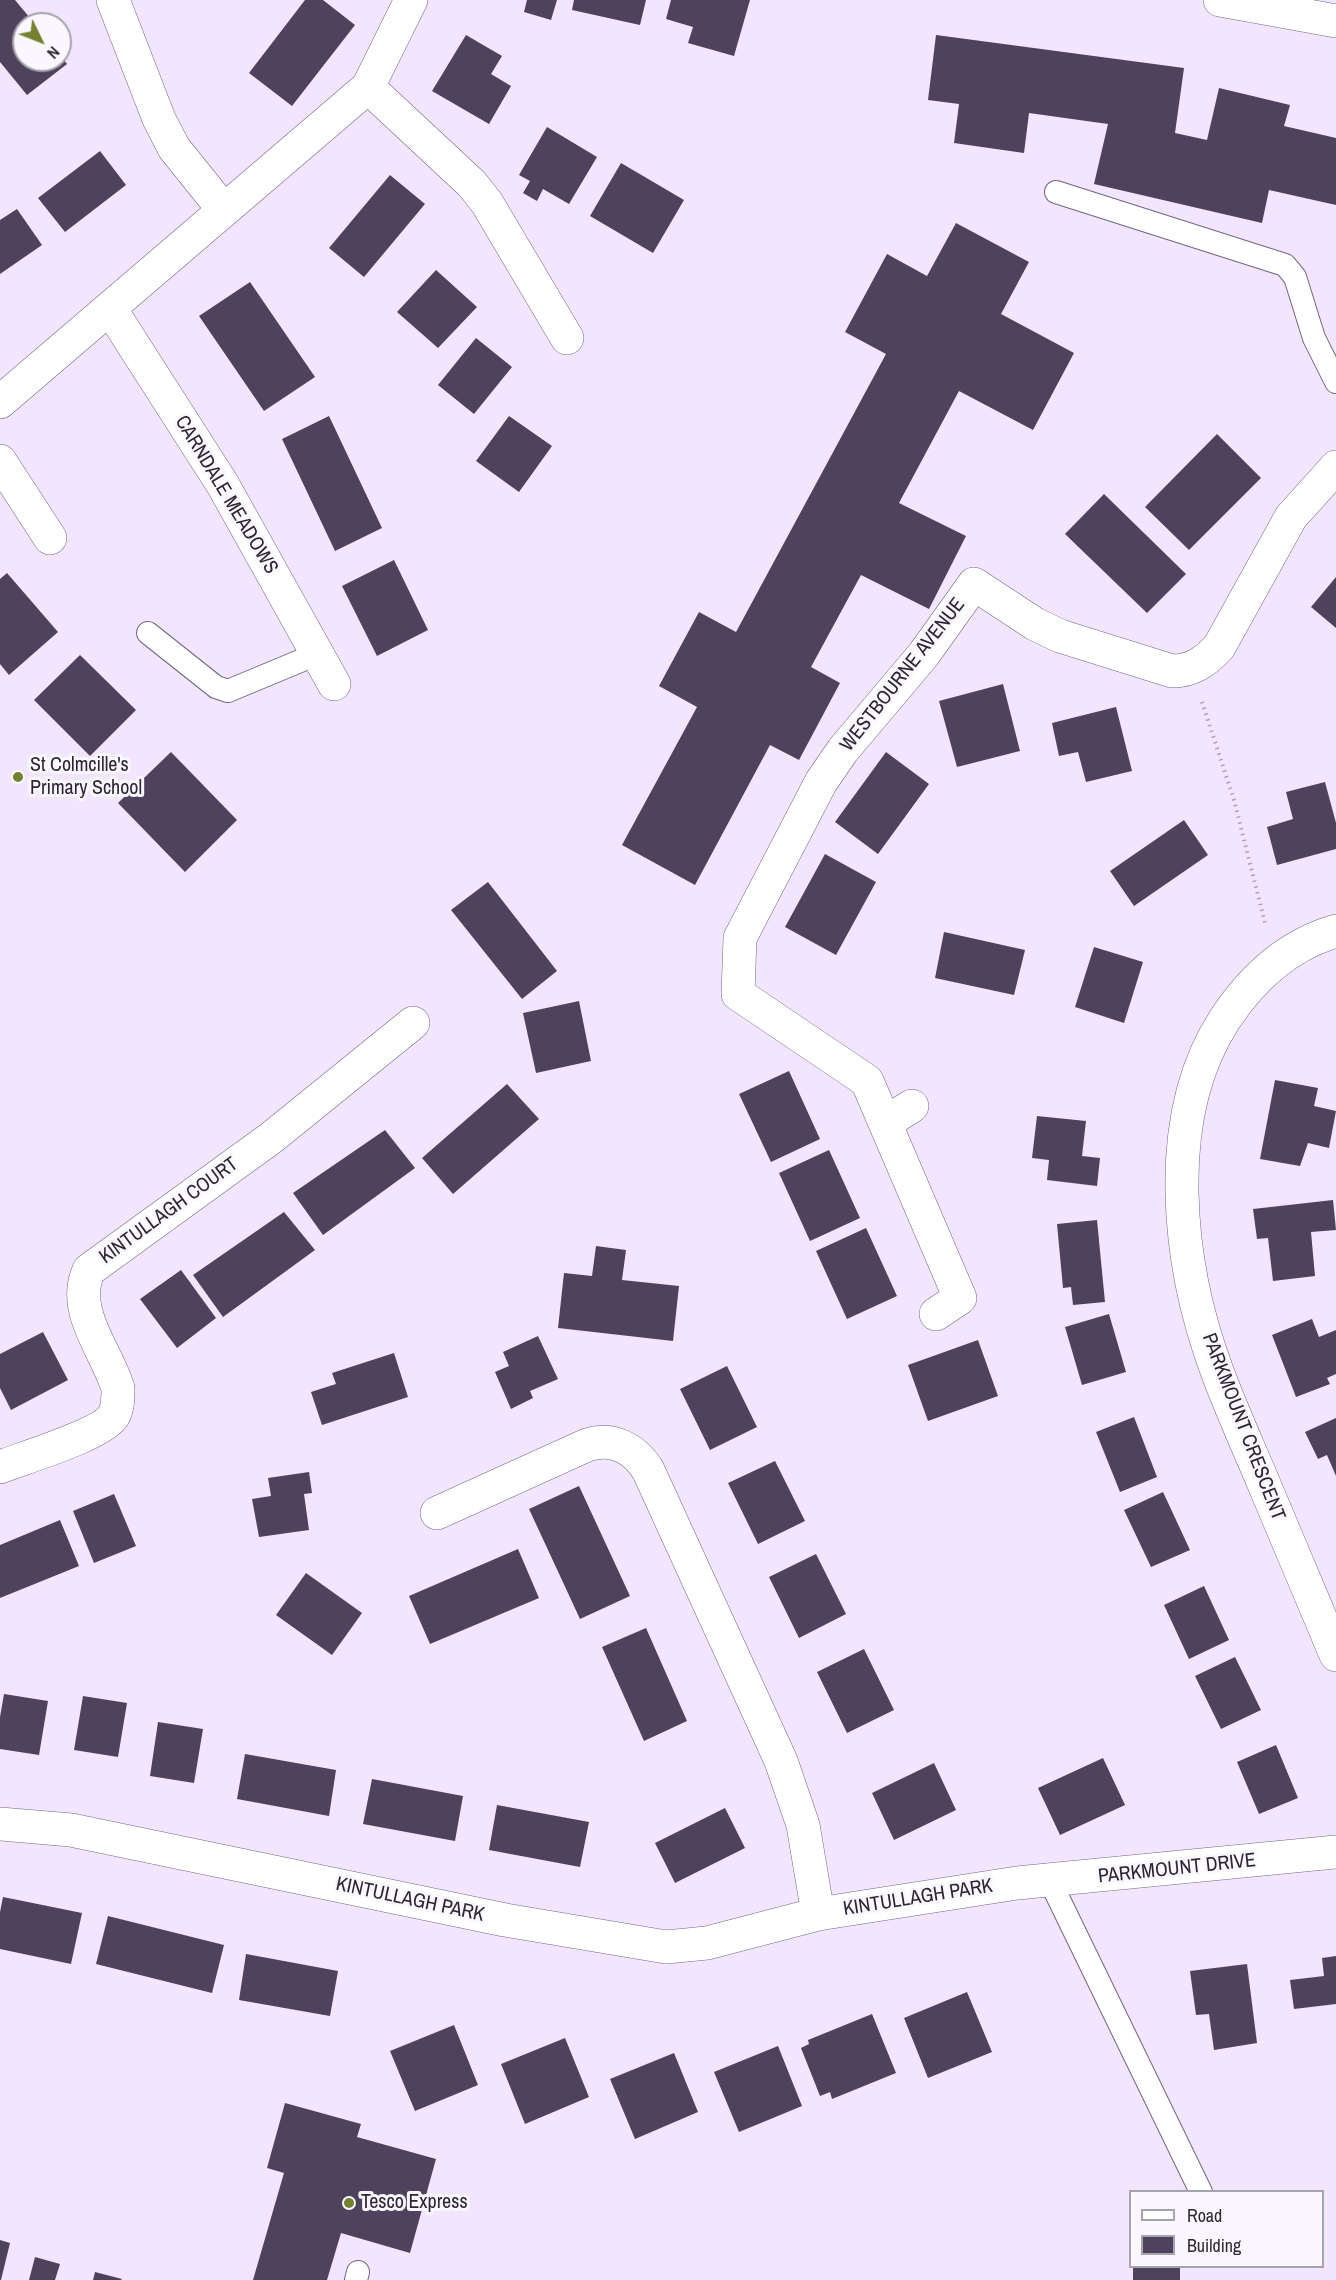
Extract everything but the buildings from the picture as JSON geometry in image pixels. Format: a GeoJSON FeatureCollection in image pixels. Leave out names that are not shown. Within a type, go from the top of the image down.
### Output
{"type":"FeatureCollection","features":[{"type":"Feature","properties":{"kind":"street"},"geometry":{"type":"LineString","coordinates":[[113,0],[159,119],[174,148],[223,209]]}},
{"type":"Feature","properties":{"kind":"street"},"geometry":{"type":"LineString","coordinates":[[0,402],[111,310],[223,209],[368,87],[411,0]]}},
{"type":"Feature","properties":{"kind":"street"},"geometry":{"type":"LineString","coordinates":[[1220,0],[1336,21]]}},
{"type":"Feature","properties":{"kind":"street"},"geometry":{"type":"LineString","coordinates":[[368,87],[477,190],[567,338]]}},
{"type":"Feature","properties":{"kind":"street","name":"CARNDALE MEADOWS"},"geometry":{"type":"LineString","coordinates":[[111,310],[223,485],[334,684]]}},
{"type":"Feature","properties":{"kind":"street"},"geometry":{"type":"LineString","coordinates":[[0,461],[50,538]]}},
{"type":"Feature","properties":{"kind":"street"},"geometry":{"type":"LineString","coordinates":[[1196,666],[1203,663],[1225,639],[1261,568],[1291,517],[1336,467]]}},
{"type":"Feature","properties":{"kind":"street","name":"WESTBOURNE AVENUE"},"geometry":{"type":"LineString","coordinates":[[936,1314],[960,1298],[867,1082],[738,994],[740,938],[802,815],[837,758],[924,654],[974,585],[1035,624],[1085,646],[1172,671],[1196,666]]}},
{"type":"Feature","properties":{"kind":"street","name":"PARKMOUNT CRESCENT"},"geometry":{"type":"LineString","coordinates":[[1336,931],[1301,944],[1276,960],[1235,1003],[1218,1029],[1199,1076],[1185,1143],[1183,1227],[1193,1283],[1217,1371],[1336,1655]]}},
{"type":"Feature","properties":{"kind":"street","name":"KINTULLAGH COURT"},"geometry":{"type":"LineString","coordinates":[[0,1467],[98,1430],[114,1415],[118,1402],[118,1388],[82,1303],[84,1281],[89,1270],[271,1138],[413,1023]]}},
{"type":"Feature","properties":{"kind":"street"},"geometry":{"type":"LineString","coordinates":[[885,1123],[912,1106]]}},
{"type":"Feature","properties":{"kind":"street","name":"KINTULLAGH PARK"},"geometry":{"type":"LineString","coordinates":[[437,1513],[587,1444],[613,1442],[637,1456],[648,1470],[781,1761],[803,1825],[818,1914]]}},
{"type":"Feature","properties":{"kind":"street","name":"KINTULLAGH PARK"},"geometry":{"type":"LineString","coordinates":[[0,1824],[82,1832],[505,1920],[649,1945],[684,1947],[818,1914],[1017,1883]]}},
{"type":"Feature","properties":{"kind":"street","name":"PARKMOUNT DRIVE"},"geometry":{"type":"LineString","coordinates":[[1017,1883],[1336,1852]]}},
{"type":"Feature","properties":{"kind":"lane"},"geometry":{"type":"LineString","coordinates":[[1056,192],[1285,265],[1295,277],[1314,338],[1336,382]]}},
{"type":"Feature","properties":{"kind":"lane"},"geometry":{"type":"LineString","coordinates":[[148,633],[216,687],[228,691],[317,654]]}},
{"type":"Feature","properties":{"kind":"lane"},"geometry":{"type":"LineString","coordinates":[[1050,1881],[1200,2190]]}},
{"type":"Feature","properties":{"kind":"path"},"geometry":{"type":"LineString","coordinates":[[1196,666],[1203,707],[1234,800],[1276,960]]}},
{"type":"Feature","properties":{"kind":"place","name":"St Colmcille's Primary School"},"geometry":{"type":"Point","coordinates":[18,777]}},
{"type":"Feature","properties":{"kind":"place","name":"Tesco Express"},"geometry":{"type":"Point","coordinates":[349,2203]}}]}
